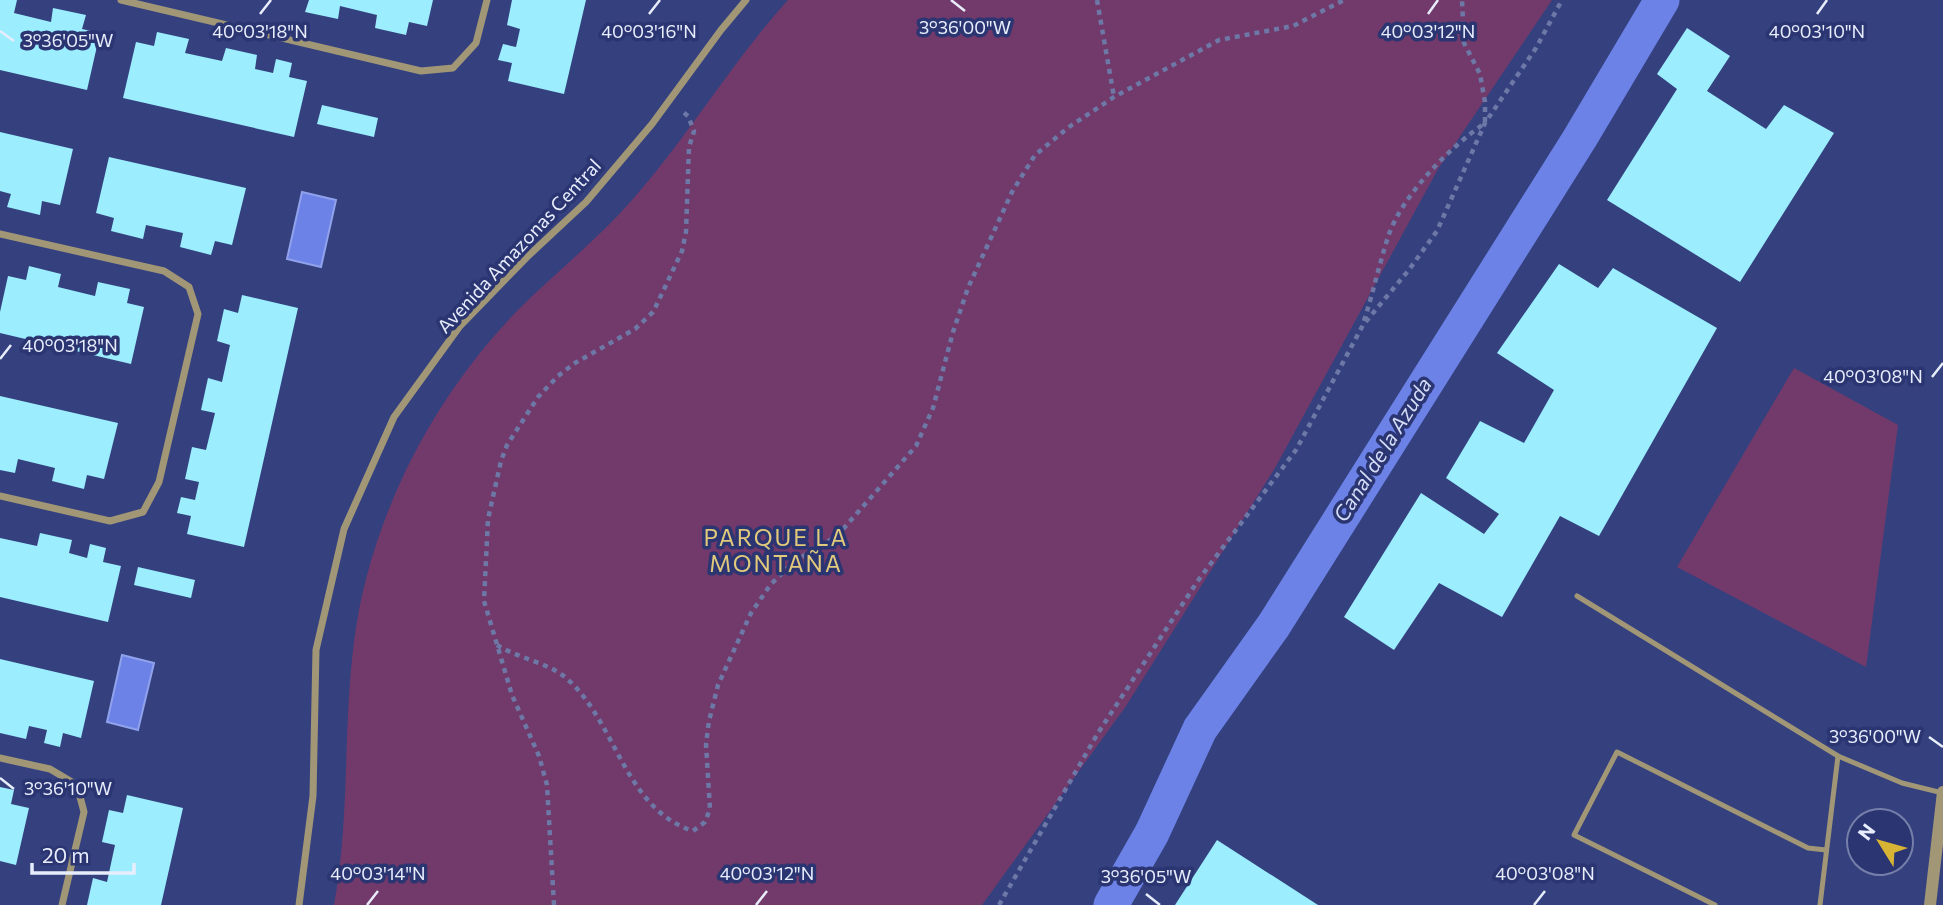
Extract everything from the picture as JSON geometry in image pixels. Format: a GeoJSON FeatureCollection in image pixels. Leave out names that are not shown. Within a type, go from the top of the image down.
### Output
{"type":"FeatureCollection","features":[{"type":"Feature","properties":{"kind":"street"},"geometry":{"type":"LineString","coordinates":[[121,0],[421,71],[453,68],[477,43],[487,0]]}},
{"type":"Feature","properties":{"kind":"street","name":"Avenida Amazonas Central"},"geometry":{"type":"LineString","coordinates":[[299,905],[313,796],[316,650],[344,529],[394,417],[460,327],[527,257],[586,202],[747,0]]}},
{"type":"Feature","properties":{"kind":"street"},"geometry":{"type":"LineString","coordinates":[[0,234],[163,271],[189,287],[198,314],[159,482],[143,512],[110,521],[0,496]]}},
{"type":"Feature","properties":{"kind":"street"},"geometry":{"type":"LineString","coordinates":[[0,758],[50,769],[77,785],[84,812],[62,905]]}},
{"type":"Feature","properties":{"kind":"street"},"geometry":{"type":"LineString","coordinates":[[1930,905],[1943,793]]}},
{"type":"Feature","properties":{"kind":"lane"},"geometry":{"type":"LineString","coordinates":[[1577,596],[1838,756],[1902,783],[1943,793]]}},
{"type":"Feature","properties":{"kind":"lane"},"geometry":{"type":"LineString","coordinates":[[1715,905],[1574,835],[1617,752],[1808,848],[1826,850]]}},
{"type":"Feature","properties":{"kind":"lane"},"geometry":{"type":"LineString","coordinates":[[1820,905],[1838,756]]}},
{"type":"Feature","properties":{"kind":"path"},"geometry":{"type":"LineString","coordinates":[[1097,0],[1114,97]]}},
{"type":"Feature","properties":{"kind":"path"},"geometry":{"type":"LineString","coordinates":[[497,645],[514,656],[552,668],[566,678],[583,697],[634,782],[655,810],[676,825],[693,831],[705,822],[710,809],[706,744],[709,721],[718,685],[751,613],[771,584],[795,561],[837,536],[916,446],[933,408],[968,288],[1012,192],[1035,155],[1069,127],[1114,97],[1219,40],[1293,26],[1344,0]]}},
{"type":"Feature","properties":{"kind":"path"},"geometry":{"type":"LineString","coordinates":[[1462,0],[1464,43],[1480,75],[1485,102],[1485,123]]}},
{"type":"Feature","properties":{"kind":"path"},"geometry":{"type":"LineString","coordinates":[[999,905],[1098,733],[1197,582],[1296,450],[1363,326],[1437,231],[1485,123],[1536,48],[1562,0]]}},
{"type":"Feature","properties":{"kind":"path"},"geometry":{"type":"LineString","coordinates":[[554,905],[547,785],[539,756],[512,695],[487,616],[483,587],[488,519],[501,461],[530,408],[558,376],[592,352],[635,328],[653,312],[682,251],[688,211],[689,147],[694,131],[688,116],[669,101]]}},
{"type":"Feature","properties":{"kind":"path"},"geometry":{"type":"LineString","coordinates":[[1363,326],[1388,236],[1399,213],[1450,150],[1485,123]]}},
{"type":"Feature","properties":{"kind":"shaded area"},"geometry":{"type":"Polygon","coordinates":[[[788,0],[1552,0],[1438,169],[1275,468],[1126,706],[982,905],[334,905],[340,864],[349,701],[357,619],[377,542],[406,470],[445,402],[492,339],[518,310],[605,229],[632,200],[672,151],[747,49],[788,0]]]}},
{"type":"Feature","properties":{"kind":"shaded area"},"geometry":{"type":"Polygon","coordinates":[[[1794,368],[1898,425],[1866,667],[1677,567],[1794,368]]]}},
{"type":"Feature","properties":{"kind":"water"},"geometry":{"type":"Polygon","coordinates":[[[302,192],[336,200],[321,267],[287,259],[302,192]]]}},
{"type":"Feature","properties":{"kind":"water"},"geometry":{"type":"Polygon","coordinates":[[[122,655],[154,663],[138,730],[107,722],[122,655]]]}},
{"type":"Feature","properties":{"kind":"building"},"geometry":{"type":"Polygon","coordinates":[[[0,0],[17,0],[14,13],[51,22],[53,8],[86,15],[82,29],[100,33],[87,90],[0,70],[0,0]]]}},
{"type":"Feature","properties":{"kind":"building"},"geometry":{"type":"Polygon","coordinates":[[[309,0],[433,0],[427,26],[409,22],[406,35],[375,28],[377,15],[340,6],[338,19],[305,12],[309,0]]]}},
{"type":"Feature","properties":{"kind":"building"},"geometry":{"type":"Polygon","coordinates":[[[512,0],[586,0],[564,94],[508,81],[512,63],[498,60],[503,44],[516,47],[520,29],[507,25],[512,0]]]}},
{"type":"Feature","properties":{"kind":"building"},"geometry":{"type":"Polygon","coordinates":[[[1687,28],[1730,56],[1707,91],[1766,129],[1784,105],[1834,133],[1740,282],[1607,200],[1677,89],[1657,74],[1687,28]]]}},
{"type":"Feature","properties":{"kind":"building"},"geometry":{"type":"Polygon","coordinates":[[[157,32],[189,39],[185,53],[222,61],[226,48],[257,55],[255,69],[273,73],[276,59],[292,63],[289,77],[307,81],[294,137],[123,98],[136,42],[154,46],[157,32]]]}},
{"type":"Feature","properties":{"kind":"building"},"geometry":{"type":"Polygon","coordinates":[[[322,105],[378,118],[374,137],[317,124],[322,105]]]}},
{"type":"Feature","properties":{"kind":"building"},"geometry":{"type":"Polygon","coordinates":[[[0,132],[73,149],[60,205],[42,201],[40,215],[7,207],[11,194],[0,191],[0,132]]]}},
{"type":"Feature","properties":{"kind":"building"},"geometry":{"type":"Polygon","coordinates":[[[109,157],[246,188],[232,245],[215,241],[211,255],[180,247],[183,233],[146,225],[143,239],[111,231],[114,218],[96,213],[109,157]]]}},
{"type":"Feature","properties":{"kind":"building"},"geometry":{"type":"Polygon","coordinates":[[[1559,264],[1598,288],[1613,268],[1717,328],[1599,536],[1560,516],[1502,617],[1439,583],[1394,650],[1344,617],[1421,493],[1484,534],[1499,514],[1446,478],[1480,421],[1524,443],[1554,390],[1497,353],[1559,264]]]}},
{"type":"Feature","properties":{"kind":"building"},"geometry":{"type":"Polygon","coordinates":[[[29,266],[61,274],[58,287],[95,296],[98,282],[130,289],[127,303],[144,307],[131,364],[0,333],[0,312],[8,276],[26,280],[29,266]]]}},
{"type":"Feature","properties":{"kind":"building"},"geometry":{"type":"Polygon","coordinates":[[[242,295],[298,308],[244,547],[187,534],[191,516],[177,513],[181,497],[195,500],[199,482],[185,479],[192,447],[206,450],[215,413],[201,410],[208,378],[222,382],[230,345],[217,341],[224,309],[238,313],[242,295]]]}},
{"type":"Feature","properties":{"kind":"building"},"geometry":{"type":"Polygon","coordinates":[[[0,396],[118,423],[104,479],[87,475],[84,489],[52,481],[55,468],[18,459],[15,473],[0,470],[0,396]]]}},
{"type":"Feature","properties":{"kind":"building"},"geometry":{"type":"Polygon","coordinates":[[[40,533],[72,540],[69,553],[87,558],[90,544],[106,548],[103,562],[121,566],[108,622],[0,597],[0,538],[37,546],[40,533]]]}},
{"type":"Feature","properties":{"kind":"building"},"geometry":{"type":"Polygon","coordinates":[[[138,567],[195,580],[191,598],[134,585],[138,567]]]}},
{"type":"Feature","properties":{"kind":"building"},"geometry":{"type":"Polygon","coordinates":[[[0,659],[94,681],[81,738],[63,733],[60,747],[44,743],[47,730],[29,726],[26,739],[0,733],[0,659]]]}},
{"type":"Feature","properties":{"kind":"building"},"geometry":{"type":"Polygon","coordinates":[[[0,787],[14,790],[11,804],[29,808],[16,865],[0,861],[0,787]]]}},
{"type":"Feature","properties":{"kind":"building"},"geometry":{"type":"Polygon","coordinates":[[[127,795],[183,808],[161,905],[87,905],[93,878],[107,882],[115,845],[102,842],[109,810],[123,813],[127,795]]]}},
{"type":"Feature","properties":{"kind":"building"},"geometry":{"type":"Polygon","coordinates":[[[1217,840],[1318,905],[1175,905],[1217,840]]]}},
{"type":"Feature","properties":{"kind":"waterway","name":"Canal de la Azuda"},"geometry":{"type":"LineString","coordinates":[[1111,905],[1152,833],[1200,729],[1274,625],[1580,138],[1662,0]]}},
{"type":"Feature","properties":{"kind":"district","name":"PARQUE LA MONTAÑA"},"geometry":{"type":"Point","coordinates":[776,551]}}]}
